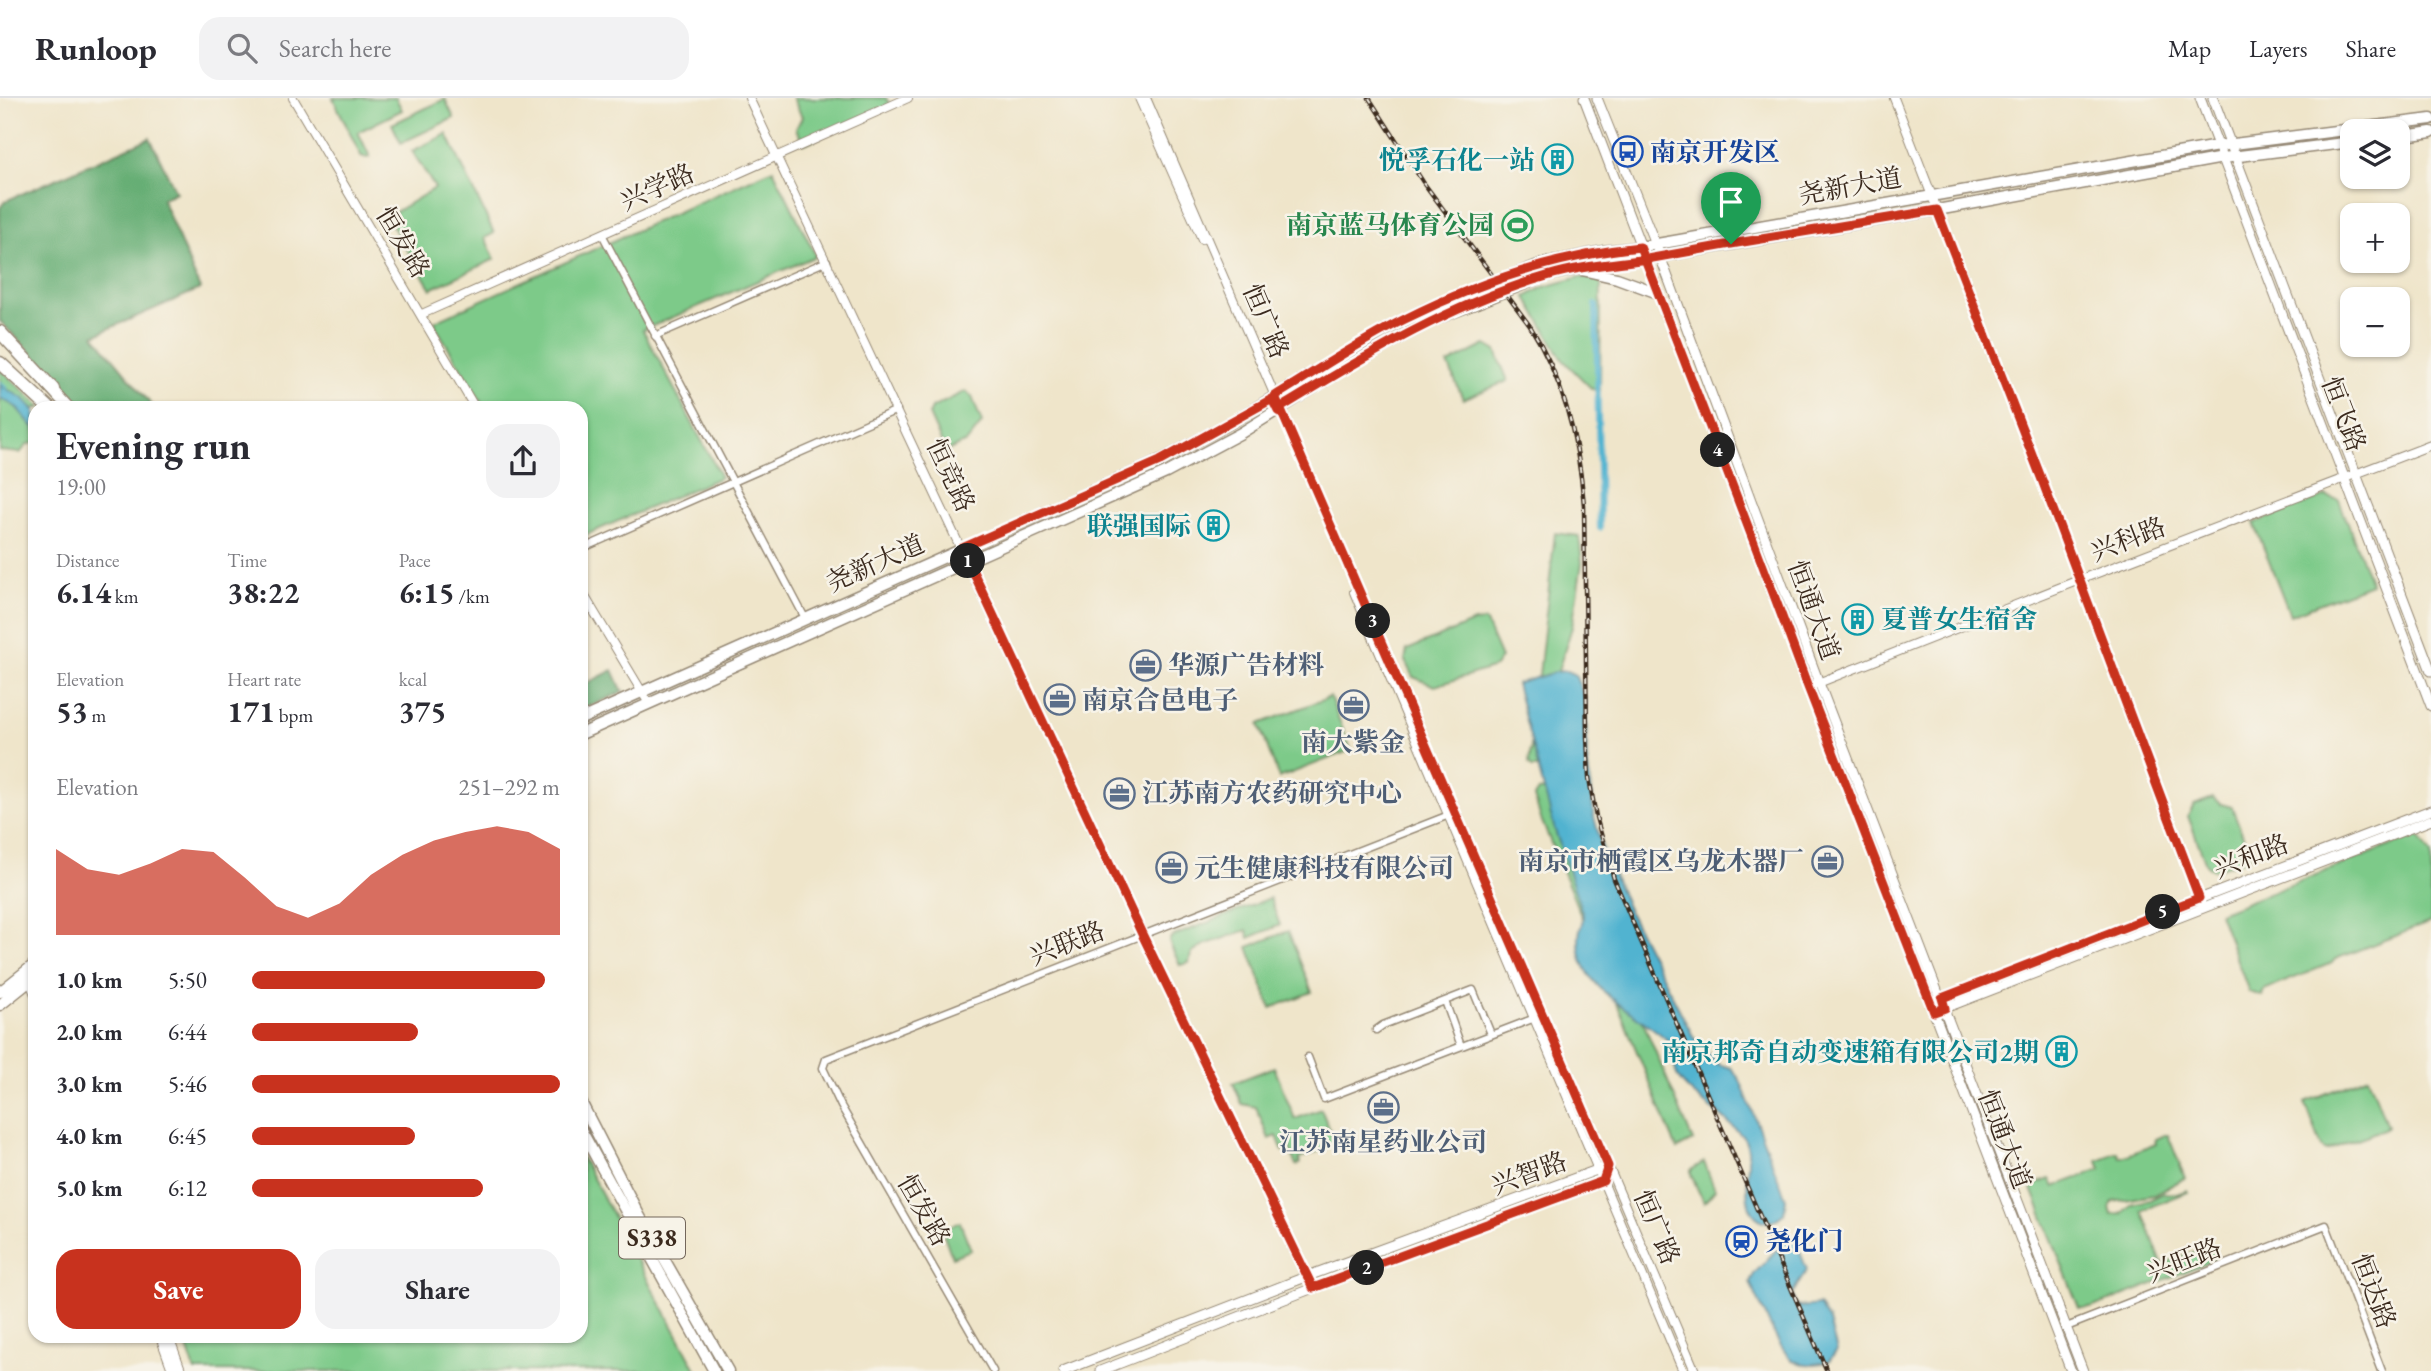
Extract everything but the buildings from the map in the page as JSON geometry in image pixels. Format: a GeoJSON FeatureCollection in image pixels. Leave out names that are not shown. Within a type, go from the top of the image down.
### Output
{"type":"FeatureCollection","features":[{"type":"Feature","properties":{"kind":"highway"},"geometry":{"type":"LineString","coordinates":[[0,332],[53,390]]}},
{"type":"Feature","properties":{"kind":"highway"},"geometry":{"type":"LineString","coordinates":[[0,363],[43,401]]}},
{"type":"Feature","properties":{"kind":"main road","name":"恒通大道"},"geometry":{"type":"LineString","coordinates":[[1584,98],[2071,1371]]}},
{"type":"Feature","properties":{"kind":"main road","name":"恒通大道"},"geometry":{"type":"LineString","coordinates":[[1597,98],[1660,256],[1819,682],[2083,1371]]}},
{"type":"Feature","properties":{"kind":"main road","name":"恒飞路"},"geometry":{"type":"LineString","coordinates":[[2200,98],[2218,146],[2229,157],[2351,477],[2431,671]]}},
{"type":"Feature","properties":{"kind":"main road","name":"恒飞路"},"geometry":{"type":"LineString","coordinates":[[2213,98],[2230,145],[2229,157]]}},
{"type":"Feature","properties":{"kind":"main road","name":"尧新大道"},"geometry":{"type":"LineString","coordinates":[[588,716],[1160,461],[1274,397],[1394,324],[1452,298],[1541,264],[1603,251],[1640,247],[2218,146],[2431,119]]}},
{"type":"Feature","properties":{"kind":"main road"},"geometry":{"type":"LineString","coordinates":[[2410,135],[2431,132]]}},
{"type":"Feature","properties":{"kind":"main road","name":"尧新大道"},"geometry":{"type":"LineString","coordinates":[[588,731],[1166,473],[1279,410],[1391,341],[1431,321],[1545,276],[1937,210],[2229,157],[2340,143]]}},
{"type":"Feature","properties":{"kind":"main road"},"geometry":{"type":"LineString","coordinates":[[1576,269],[1617,278],[1658,293]]}},
{"type":"Feature","properties":{"kind":"main road"},"geometry":{"type":"LineString","coordinates":[[0,340],[63,401]]}},
{"type":"Feature","properties":{"kind":"main road"},"geometry":{"type":"LineString","coordinates":[[0,355],[44,401]]}},
{"type":"Feature","properties":{"kind":"main road","name":"恒飞路"},"geometry":{"type":"LineString","coordinates":[[2351,477],[2431,706]]}},
{"type":"Feature","properties":{"kind":"main road","name":"兴和路"},"geometry":{"type":"LineString","coordinates":[[1943,1003],[2199,898],[2431,810]]}},
{"type":"Feature","properties":{"kind":"main road","name":"兴和路"},"geometry":{"type":"LineString","coordinates":[[1932,1007],[2431,820]]}},
{"type":"Feature","properties":{"kind":"main road"},"geometry":{"type":"LineString","coordinates":[[0,992],[28,975]]}},
{"type":"Feature","properties":{"kind":"main road"},"geometry":{"type":"LineString","coordinates":[[0,1005],[28,977]]}},
{"type":"Feature","properties":{"kind":"main road","name":"S338"},"geometry":{"type":"LineString","coordinates":[[588,1116],[639,1215],[728,1371]]}},
{"type":"Feature","properties":{"kind":"main road","name":"S338"},"geometry":{"type":"LineString","coordinates":[[588,1143],[714,1371]]}},
{"type":"Feature","properties":{"kind":"main road","name":"兴智路"},"geometry":{"type":"LineString","coordinates":[[1063,1371],[1308,1276],[1608,1166]]}},
{"type":"Feature","properties":{"kind":"main road","name":"兴智路"},"geometry":{"type":"LineString","coordinates":[[1100,1371],[1313,1288],[1603,1181],[1608,1166]]}},
{"type":"Feature","properties":{"kind":"main road"},"geometry":{"type":"LineString","coordinates":[[163,1343],[173,1371]]}},
{"type":"Feature","properties":{"kind":"main road"},"geometry":{"type":"LineString","coordinates":[[171,1343],[181,1371]]}},
{"type":"Feature","properties":{"kind":"street","name":"恒发路"},"geometry":{"type":"LineString","coordinates":[[293,98],[471,401]]}},
{"type":"Feature","properties":{"kind":"street","name":"恒竞路"},"geometry":{"type":"LineString","coordinates":[[749,98],[1142,934],[1313,1288]]}},
{"type":"Feature","properties":{"kind":"street","name":"兴学路"},"geometry":{"type":"LineString","coordinates":[[422,314],[908,98]]}},
{"type":"Feature","properties":{"kind":"street","name":"恒广路"},"geometry":{"type":"LineString","coordinates":[[1139,98],[1274,397]]}},
{"type":"Feature","properties":{"kind":"street","name":"恒广路"},"geometry":{"type":"LineString","coordinates":[[1146,98],[1683,1371]]}},
{"type":"Feature","properties":{"kind":"street"},"geometry":{"type":"LineString","coordinates":[[1894,98],[2202,908]]}},
{"type":"Feature","properties":{"kind":"street"},"geometry":{"type":"LineString","coordinates":[[602,234],[805,618]]}},
{"type":"Feature","properties":{"kind":"street"},"geometry":{"type":"LineString","coordinates":[[655,336],[827,261]]}},
{"type":"Feature","properties":{"kind":"street"},"geometry":{"type":"LineString","coordinates":[[588,546],[897,410]]}},
{"type":"Feature","properties":{"kind":"street","name":"恒广路"},"geometry":{"type":"LineString","coordinates":[[1279,410],[1695,1371]]}},
{"type":"Feature","properties":{"kind":"street","name":"兴科路"},"geometry":{"type":"LineString","coordinates":[[1808,687],[2431,445]]}},
{"type":"Feature","properties":{"kind":"street"},"geometry":{"type":"LineString","coordinates":[[588,602],[648,702]]}},
{"type":"Feature","properties":{"kind":"street","name":"兴联路"},"geometry":{"type":"LineString","coordinates":[[823,1068],[826,1059],[835,1054],[1449,815]]}},
{"type":"Feature","properties":{"kind":"street"},"geometry":{"type":"LineString","coordinates":[[1376,1030],[1473,990],[1491,1034]]}},
{"type":"Feature","properties":{"kind":"street"},"geometry":{"type":"LineString","coordinates":[[1445,1001],[1461,1046]]}},
{"type":"Feature","properties":{"kind":"street"},"geometry":{"type":"LineString","coordinates":[[1308,1057],[1324,1099],[1535,1018]]}},
{"type":"Feature","properties":{"kind":"street","name":"恒发路"},"geometry":{"type":"LineString","coordinates":[[823,1068],[846,1116],[993,1371]]}},
{"type":"Feature","properties":{"kind":"street","name":"兴旺路"},"geometry":{"type":"LineString","coordinates":[[2056,1331],[2326,1226]]}},
{"type":"Feature","properties":{"kind":"street","name":"恒达路"},"geometry":{"type":"LineString","coordinates":[[2326,1226],[2382,1371]]}},
{"type":"Feature","properties":{"kind":"green space"},"geometry":{"type":"Polygon","coordinates":[[[333,98],[396,98],[402,110],[358,132],[370,157],[367,158],[361,156],[333,98]]]}},
{"type":"Feature","properties":{"kind":"green space"},"geometry":{"type":"Polygon","coordinates":[[[793,98],[886,98],[890,105],[804,144],[796,129],[802,117],[793,98]]]}},
{"type":"Feature","properties":{"kind":"green space"},"geometry":{"type":"Polygon","coordinates":[[[445,99],[454,118],[401,143],[392,124],[445,99]]]}},
{"type":"Feature","properties":{"kind":"green space"},"geometry":{"type":"Polygon","coordinates":[[[447,134],[494,233],[485,238],[495,259],[431,289],[387,217],[435,188],[412,151],[447,134]]]}},
{"type":"Feature","properties":{"kind":"green space"},"geometry":{"type":"Polygon","coordinates":[[[150,138],[176,192],[162,199],[200,289],[94,335],[148,401],[78,401],[0,321],[0,208],[5,201],[150,138]]]}},
{"type":"Feature","properties":{"kind":"green space"},"geometry":{"type":"Polygon","coordinates":[[[773,169],[816,256],[643,330],[721,477],[588,534],[588,401],[481,401],[436,327],[435,321],[773,169]]]}},
{"type":"Feature","properties":{"kind":"green space"},"geometry":{"type":"Polygon","coordinates":[[[1580,277],[1601,280],[1600,390],[1592,389],[1563,360],[1526,297],[1544,287],[1580,277]]]}},
{"type":"Feature","properties":{"kind":"green space"},"geometry":{"type":"Polygon","coordinates":[[[1486,345],[1496,351],[1508,381],[1463,399],[1448,364],[1486,345]]]}},
{"type":"Feature","properties":{"kind":"green space"},"geometry":{"type":"Polygon","coordinates":[[[0,369],[34,401],[28,401],[28,444],[20,453],[0,451],[0,369]]]}},
{"type":"Feature","properties":{"kind":"green space"},"geometry":{"type":"Polygon","coordinates":[[[966,391],[972,397],[982,423],[967,442],[949,450],[944,448],[929,415],[932,408],[966,391]]]}},
{"type":"Feature","properties":{"kind":"green space"},"geometry":{"type":"Polygon","coordinates":[[[2326,496],[2339,500],[2371,584],[2290,615],[2254,523],[2326,496]]]}},
{"type":"Feature","properties":{"kind":"green space"},"geometry":{"type":"Polygon","coordinates":[[[1555,533],[1579,536],[1582,563],[1572,627],[1559,668],[1548,723],[1549,768],[1532,768],[1529,764],[1555,533]]]}},
{"type":"Feature","properties":{"kind":"green space"},"geometry":{"type":"Polygon","coordinates":[[[1485,621],[1501,658],[1495,667],[1435,686],[1413,677],[1405,661],[1407,650],[1474,622],[1485,621]]]}},
{"type":"Feature","properties":{"kind":"green space"},"geometry":{"type":"Polygon","coordinates":[[[613,670],[623,692],[588,707],[588,682],[613,670]]]}},
{"type":"Feature","properties":{"kind":"green space"},"geometry":{"type":"Polygon","coordinates":[[[1330,697],[1351,750],[1279,778],[1259,724],[1330,697]]]}},
{"type":"Feature","properties":{"kind":"green space"},"geometry":{"type":"Polygon","coordinates":[[[1548,790],[1693,1141],[1677,1149],[1541,819],[1534,797],[1538,791],[1548,790]]]}},
{"type":"Feature","properties":{"kind":"green space"},"geometry":{"type":"Polygon","coordinates":[[[2213,798],[2232,807],[2250,854],[2248,859],[2213,870],[2206,864],[2188,816],[2194,805],[2213,798]]]}},
{"type":"Feature","properties":{"kind":"green space"},"geometry":{"type":"Polygon","coordinates":[[[2418,835],[2431,854],[2431,922],[2264,990],[2262,996],[2249,992],[2219,913],[2418,835]]]}},
{"type":"Feature","properties":{"kind":"green space"},"geometry":{"type":"Polygon","coordinates":[[[1270,898],[1280,925],[1249,938],[1247,930],[1204,945],[1191,954],[1189,963],[1180,965],[1169,942],[1171,937],[1270,898]]]}},
{"type":"Feature","properties":{"kind":"green space"},"geometry":{"type":"Polygon","coordinates":[[[1288,931],[1312,992],[1271,1008],[1248,947],[1288,931]]]}},
{"type":"Feature","properties":{"kind":"green space"},"geometry":{"type":"Polygon","coordinates":[[[1274,1067],[1295,1119],[1321,1109],[1336,1144],[1299,1159],[1300,1164],[1296,1165],[1290,1149],[1283,1151],[1277,1136],[1269,1139],[1256,1107],[1242,1104],[1233,1083],[1274,1067]]]}},
{"type":"Feature","properties":{"kind":"green space"},"geometry":{"type":"Polygon","coordinates":[[[2368,1076],[2387,1126],[2326,1151],[2322,1148],[2305,1102],[2368,1076]]]}},
{"type":"Feature","properties":{"kind":"green space"},"geometry":{"type":"Polygon","coordinates":[[[2168,1135],[2185,1178],[2154,1195],[2113,1202],[2110,1207],[2112,1215],[2121,1214],[2132,1204],[2150,1200],[2163,1193],[2177,1194],[2187,1190],[2188,1192],[2142,1210],[2162,1264],[2209,1246],[2215,1250],[2218,1259],[2091,1308],[2079,1308],[2031,1186],[2050,1179],[2054,1187],[2101,1169],[2098,1160],[2118,1152],[2120,1158],[2156,1144],[2155,1139],[2168,1135]]]}},
{"type":"Feature","properties":{"kind":"green space"},"geometry":{"type":"Polygon","coordinates":[[[1704,1162],[1715,1190],[1704,1203],[1691,1170],[1704,1162]]]}},
{"type":"Feature","properties":{"kind":"green space"},"geometry":{"type":"Polygon","coordinates":[[[588,1169],[697,1371],[195,1371],[186,1343],[588,1343],[588,1169]]]}},
{"type":"Feature","properties":{"kind":"green space"},"geometry":{"type":"Polygon","coordinates":[[[960,1222],[971,1250],[952,1257],[942,1229],[960,1222]]]}},
{"type":"Feature","properties":{"kind":"water"},"geometry":{"type":"Polygon","coordinates":[[[0,385],[24,399],[28,403],[28,421],[16,407],[0,398],[0,385]]]}},
{"type":"Feature","properties":{"kind":"water"},"geometry":{"type":"Polygon","coordinates":[[[1567,671],[1575,675],[1586,700],[1587,758],[1594,817],[1602,847],[1629,912],[1694,1038],[1718,1064],[1731,1068],[1740,1080],[1786,1199],[1784,1213],[1774,1221],[1761,1220],[1754,1215],[1750,1207],[1747,1188],[1748,1150],[1744,1138],[1683,1084],[1676,1072],[1669,1042],[1609,996],[1587,971],[1581,955],[1579,937],[1583,916],[1554,827],[1516,684],[1567,671]]]}},
{"type":"Feature","properties":{"kind":"water"},"geometry":{"type":"Polygon","coordinates":[[[1786,1239],[1796,1242],[1807,1270],[1792,1294],[1795,1304],[1799,1307],[1819,1305],[1829,1321],[1837,1351],[1828,1362],[1802,1364],[1788,1356],[1750,1283],[1754,1274],[1786,1239]]]}},
{"type":"Feature","properties":{"kind":"waterway"},"geometry":{"type":"LineString","coordinates":[[1596,305],[1600,528]]}},
{"type":"Feature","properties":{"kind":"waterway"},"geometry":{"type":"LineString","coordinates":[[0,382],[7,388]]}},
{"type":"Feature","properties":{"kind":"railway"},"geometry":{"type":"LineString","coordinates":[[1369,98],[1423,182],[1530,326],[1561,390],[1574,435],[1584,505],[1587,736],[1589,778],[1596,817],[1614,879],[1827,1371]]}},
{"type":"Feature","properties":{"kind":"place","name":"南京开发区"},"geometry":{"type":"Point","coordinates":[1627,152]}},
{"type":"Feature","properties":{"kind":"place","name":"悦孚石化一站"},"geometry":{"type":"Point","coordinates":[1558,160]}},
{"type":"Feature","properties":{"kind":"place","name":"南京蓝马体育公园"},"geometry":{"type":"Point","coordinates":[1517,225]}},
{"type":"Feature","properties":{"kind":"place","name":"联强国际"},"geometry":{"type":"Point","coordinates":[1214,526]}},
{"type":"Feature","properties":{"kind":"place","name":"夏普女生宿舍"},"geometry":{"type":"Point","coordinates":[1858,619]}},
{"type":"Feature","properties":{"kind":"place","name":"华源广告材料"},"geometry":{"type":"Point","coordinates":[1145,665]}},
{"type":"Feature","properties":{"kind":"place","name":"南京合邑电子"},"geometry":{"type":"Point","coordinates":[1059,700]}},
{"type":"Feature","properties":{"kind":"place","name":"南大紫金"},"geometry":{"type":"Point","coordinates":[1353,706]}},
{"type":"Feature","properties":{"kind":"place","name":"江苏南方农药研究中心"},"geometry":{"type":"Point","coordinates":[1119,793]}},
{"type":"Feature","properties":{"kind":"place","name":"南京市栖霞区乌龙木器厂"},"geometry":{"type":"Point","coordinates":[1827,861]}},
{"type":"Feature","properties":{"kind":"place","name":"元生健康科技有限公司"},"geometry":{"type":"Point","coordinates":[1171,868]}},
{"type":"Feature","properties":{"kind":"place","name":"南京邦奇自动变速箱有限公司2期"},"geometry":{"type":"Point","coordinates":[2062,1052]}},
{"type":"Feature","properties":{"kind":"place","name":"江苏南星药业公司"},"geometry":{"type":"Point","coordinates":[1383,1107]}},
{"type":"Feature","properties":{"kind":"place","name":"尧化门"},"geometry":{"type":"Point","coordinates":[1742,1241]}},
{"type":"Feature","properties":{"kind":"route"},"geometry":{"type":"LineString","coordinates":[[1731,244],[1645,259],[1605,263],[1545,276],[1457,310],[1391,341],[1280,408],[1278,411],[1272,399],[1160,461],[962,548],[1142,934],[1313,1288],[1603,1181],[1608,1166],[1355,580],[1280,408],[1275,396],[1404,319],[1426,309],[1541,264],[1573,256],[1640,247],[1645,259],[1792,641],[1808,687],[1934,1012],[1945,1008],[1942,998],[2199,898],[1937,210],[1731,244]]}}]}
